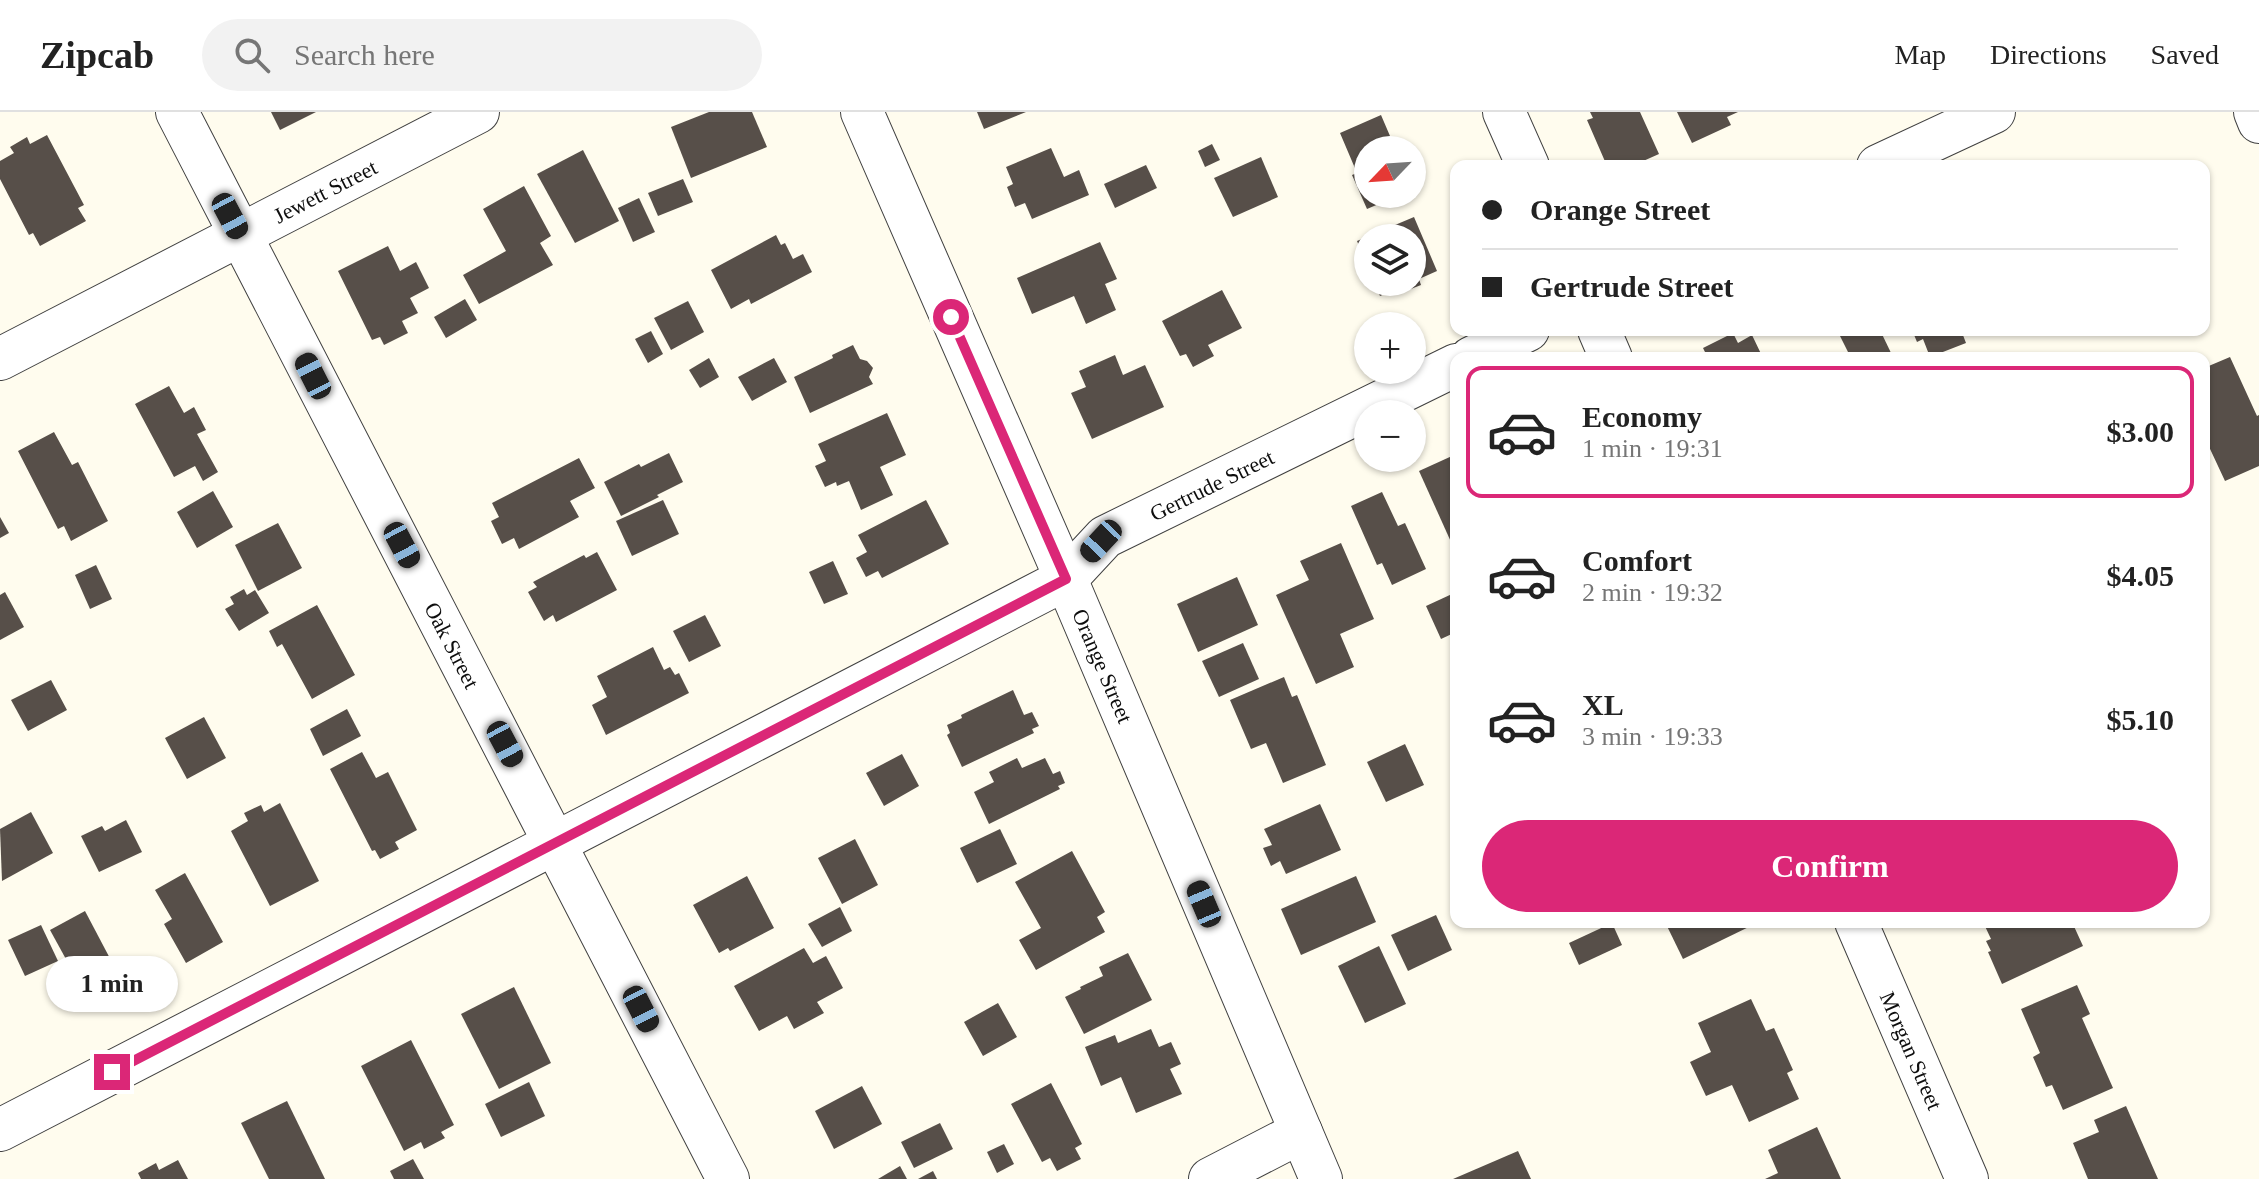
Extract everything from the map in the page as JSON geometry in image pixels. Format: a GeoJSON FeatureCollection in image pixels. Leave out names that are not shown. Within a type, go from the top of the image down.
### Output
{"type":"FeatureCollection","features":[{"type":"Feature","properties":{"kind":"street","name":"Oak Street"},"geometry":{"type":"LineString","coordinates":[[177,112],[728,1179]]}},
{"type":"Feature","properties":{"kind":"street","name":"Jewett Street"},"geometry":{"type":"LineString","coordinates":[[0,359],[478,112]]}},
{"type":"Feature","properties":{"kind":"street","name":"Orange Street"},"geometry":{"type":"LineString","coordinates":[[862,112],[1066,579],[1321,1179]]}},
{"type":"Feature","properties":{"kind":"street"},"geometry":{"type":"LineString","coordinates":[[1504,112],[1525,160]]}},
{"type":"Feature","properties":{"kind":"street"},"geometry":{"type":"LineString","coordinates":[[1891,160],[1994,112]]}},
{"type":"Feature","properties":{"kind":"street"},"geometry":{"type":"LineString","coordinates":[[2255,112],[2259,122]]}},
{"type":"Feature","properties":{"kind":"street"},"geometry":{"type":"LineString","coordinates":[[1483,352],[1516,336]]}},
{"type":"Feature","properties":{"kind":"street","name":"Gertrude Street"},"geometry":{"type":"LineString","coordinates":[[0,1130],[1066,579],[1105,537],[1450,368]]}},
{"type":"Feature","properties":{"kind":"street","name":"Morgan Street"},"geometry":{"type":"LineString","coordinates":[[1859,928],[1967,1179]]}},
{"type":"Feature","properties":{"kind":"street"},"geometry":{"type":"LineString","coordinates":[[1210,1179],[1301,1132]]}},
{"type":"Feature","properties":{"kind":"building"},"geometry":{"type":"Polygon","coordinates":[[[271,112],[316,112],[280,130],[271,112]]]}},
{"type":"Feature","properties":{"kind":"building"},"geometry":{"type":"Polygon","coordinates":[[[709,112],[752,112],[767,147],[691,178],[671,127],[709,112]]]}},
{"type":"Feature","properties":{"kind":"building"},"geometry":{"type":"Polygon","coordinates":[[[977,112],[1026,112],[984,129],[977,112]]]}},
{"type":"Feature","properties":{"kind":"building"},"geometry":{"type":"Polygon","coordinates":[[[1590,112],[1640,112],[1659,154],[1646,160],[1604,160],[1587,120],[1593,118],[1590,112]]]}},
{"type":"Feature","properties":{"kind":"building"},"geometry":{"type":"Polygon","coordinates":[[[1677,112],[1738,112],[1727,117],[1731,125],[1692,143],[1677,112]]]}},
{"type":"Feature","properties":{"kind":"building"},"geometry":{"type":"Polygon","coordinates":[[[1381,115],[1390,136],[1354,136],[1354,166],[1340,133],[1381,115]]]}},
{"type":"Feature","properties":{"kind":"building"},"geometry":{"type":"Polygon","coordinates":[[[47,135],[84,205],[78,208],[86,221],[40,246],[33,233],[29,235],[0,179],[0,161],[14,153],[10,147],[27,137],[30,144],[47,135]]]}},
{"type":"Feature","properties":{"kind":"building"},"geometry":{"type":"Polygon","coordinates":[[[1212,144],[1220,160],[1205,167],[1198,151],[1212,144]]]}},
{"type":"Feature","properties":{"kind":"building"},"geometry":{"type":"Polygon","coordinates":[[[1051,148],[1064,177],[1079,170],[1089,195],[1032,219],[1025,203],[1015,207],[1007,187],[1013,184],[1006,167],[1051,148]]]}},
{"type":"Feature","properties":{"kind":"building"},"geometry":{"type":"Polygon","coordinates":[[[583,150],[619,221],[575,243],[537,174],[583,150]]]}},
{"type":"Feature","properties":{"kind":"building"},"geometry":{"type":"Polygon","coordinates":[[[1261,157],[1278,197],[1233,217],[1214,178],[1261,157]]]}},
{"type":"Feature","properties":{"kind":"building"},"geometry":{"type":"Polygon","coordinates":[[[1146,165],[1157,188],[1115,208],[1104,184],[1146,165]]]}},
{"type":"Feature","properties":{"kind":"building"},"geometry":{"type":"Polygon","coordinates":[[[683,179],[693,202],[658,216],[648,193],[683,179]]]}},
{"type":"Feature","properties":{"kind":"building"},"geometry":{"type":"Polygon","coordinates":[[[524,186],[551,236],[540,243],[553,265],[479,304],[463,275],[506,251],[483,209],[524,186]]]}},
{"type":"Feature","properties":{"kind":"building"},"geometry":{"type":"Polygon","coordinates":[[[639,198],[655,232],[633,242],[618,208],[639,198]]]}},
{"type":"Feature","properties":{"kind":"building"},"geometry":{"type":"Polygon","coordinates":[[[1414,217],[1417,224],[1397,224],[1414,217]]]}},
{"type":"Feature","properties":{"kind":"building"},"geometry":{"type":"Polygon","coordinates":[[[776,235],[781,245],[785,243],[793,259],[803,254],[812,272],[751,304],[749,299],[731,309],[711,270],[776,235]]]}},
{"type":"Feature","properties":{"kind":"building"},"geometry":{"type":"Polygon","coordinates":[[[1100,242],[1117,279],[1105,284],[1116,310],[1086,324],[1074,296],[1032,314],[1017,278],[1100,242]]]}},
{"type":"Feature","properties":{"kind":"building"},"geometry":{"type":"Polygon","coordinates":[[[1426,245],[1437,271],[1426,276],[1426,245]]]}},
{"type":"Feature","properties":{"kind":"building"},"geometry":{"type":"Polygon","coordinates":[[[388,246],[400,271],[416,262],[429,288],[410,298],[418,313],[402,321],[408,333],[384,345],[380,337],[372,340],[338,271],[388,246]]]}},
{"type":"Feature","properties":{"kind":"building"},"geometry":{"type":"Polygon","coordinates":[[[1222,290],[1242,328],[1208,345],[1214,356],[1193,367],[1186,354],[1180,356],[1162,321],[1222,290]]]}},
{"type":"Feature","properties":{"kind":"building"},"geometry":{"type":"Polygon","coordinates":[[[465,299],[477,320],[446,338],[434,317],[465,299]]]}},
{"type":"Feature","properties":{"kind":"building"},"geometry":{"type":"Polygon","coordinates":[[[688,301],[704,332],[671,350],[654,318],[688,301]]]}},
{"type":"Feature","properties":{"kind":"building"},"geometry":{"type":"Polygon","coordinates":[[[651,331],[663,354],[648,363],[635,339],[651,331]]]}},
{"type":"Feature","properties":{"kind":"building"},"geometry":{"type":"Polygon","coordinates":[[[1727,336],[1734,336],[1738,343],[1752,336],[1760,352],[1705,352],[1703,348],[1727,336]]]}},
{"type":"Feature","properties":{"kind":"building"},"geometry":{"type":"Polygon","coordinates":[[[1840,336],[1883,336],[1891,352],[1848,352],[1840,336]]]}},
{"type":"Feature","properties":{"kind":"building"},"geometry":{"type":"Polygon","coordinates":[[[1914,336],[1963,336],[1966,343],[1943,352],[1928,352],[1923,339],[1917,342],[1914,336]]]}},
{"type":"Feature","properties":{"kind":"building"},"geometry":{"type":"Polygon","coordinates":[[[853,345],[860,359],[873,368],[869,377],[873,384],[810,413],[794,377],[853,345]]]}},
{"type":"Feature","properties":{"kind":"building"},"geometry":{"type":"Polygon","coordinates":[[[1115,355],[1123,375],[1145,365],[1164,407],[1092,439],[1071,393],[1086,387],[1079,371],[1115,355]]]}},
{"type":"Feature","properties":{"kind":"building"},"geometry":{"type":"Polygon","coordinates":[[[2230,357],[2259,415],[2259,466],[2225,481],[2210,449],[2210,365],[2230,357]]]}},
{"type":"Feature","properties":{"kind":"building"},"geometry":{"type":"Polygon","coordinates":[[[709,358],[719,377],[700,388],[689,370],[709,358]]]}},
{"type":"Feature","properties":{"kind":"building"},"geometry":{"type":"Polygon","coordinates":[[[774,358],[787,382],[752,401],[738,377],[774,358]]]}},
{"type":"Feature","properties":{"kind":"building"},"geometry":{"type":"Polygon","coordinates":[[[169,386],[184,413],[194,407],[206,430],[197,434],[218,472],[203,481],[195,466],[174,477],[135,404],[169,386]]]}},
{"type":"Feature","properties":{"kind":"building"},"geometry":{"type":"Polygon","coordinates":[[[887,413],[906,455],[880,467],[893,495],[861,510],[849,481],[825,487],[815,466],[826,461],[818,444],[887,413]]]}},
{"type":"Feature","properties":{"kind":"building"},"geometry":{"type":"Polygon","coordinates":[[[54,432],[72,465],[78,462],[108,521],[71,541],[64,526],[58,529],[18,451],[54,432]]]}},
{"type":"Feature","properties":{"kind":"building"},"geometry":{"type":"Polygon","coordinates":[[[669,453],[683,482],[621,516],[604,482],[669,453]]]}},
{"type":"Feature","properties":{"kind":"building"},"geometry":{"type":"Polygon","coordinates":[[[1450,457],[1450,540],[1419,472],[1426,472],[1426,468],[1450,457]]]}},
{"type":"Feature","properties":{"kind":"building"},"geometry":{"type":"Polygon","coordinates":[[[579,458],[595,488],[570,501],[579,517],[519,549],[514,538],[502,544],[491,521],[499,517],[492,503],[579,458]]]}},
{"type":"Feature","properties":{"kind":"building"},"geometry":{"type":"Polygon","coordinates":[[[213,491],[233,527],[197,548],[177,512],[213,491]]]}},
{"type":"Feature","properties":{"kind":"building"},"geometry":{"type":"Polygon","coordinates":[[[1382,492],[1398,526],[1405,523],[1426,569],[1392,585],[1382,563],[1377,565],[1351,506],[1382,492]]]}},
{"type":"Feature","properties":{"kind":"building"},"geometry":{"type":"Polygon","coordinates":[[[663,500],[679,534],[632,556],[616,521],[663,500]]]}},
{"type":"Feature","properties":{"kind":"building"},"geometry":{"type":"Polygon","coordinates":[[[926,500],[949,544],[882,578],[878,571],[866,577],[856,558],[867,552],[858,535],[926,500]]]}},
{"type":"Feature","properties":{"kind":"building"},"geometry":{"type":"Polygon","coordinates":[[[0,517],[9,533],[0,538],[0,517]]]}},
{"type":"Feature","properties":{"kind":"building"},"geometry":{"type":"Polygon","coordinates":[[[278,523],[302,568],[258,591],[235,545],[278,523]]]}},
{"type":"Feature","properties":{"kind":"building"},"geometry":{"type":"Polygon","coordinates":[[[1341,543],[1374,619],[1340,634],[1354,667],[1316,684],[1276,595],[1309,580],[1300,561],[1341,543]]]}},
{"type":"Feature","properties":{"kind":"building"},"geometry":{"type":"Polygon","coordinates":[[[597,552],[617,590],[556,622],[553,615],[544,621],[528,592],[537,587],[533,582],[584,555],[586,558],[597,552]]]}},
{"type":"Feature","properties":{"kind":"building"},"geometry":{"type":"Polygon","coordinates":[[[833,561],[848,594],[824,604],[809,572],[833,561]]]}},
{"type":"Feature","properties":{"kind":"building"},"geometry":{"type":"Polygon","coordinates":[[[96,565],[112,599],[90,609],[75,575],[96,565]]]}},
{"type":"Feature","properties":{"kind":"building"},"geometry":{"type":"Polygon","coordinates":[[[1237,577],[1258,625],[1198,652],[1177,604],[1237,577]]]}},
{"type":"Feature","properties":{"kind":"building"},"geometry":{"type":"Polygon","coordinates":[[[244,589],[247,595],[255,590],[269,613],[239,631],[225,609],[234,604],[230,597],[244,589]]]}},
{"type":"Feature","properties":{"kind":"building"},"geometry":{"type":"Polygon","coordinates":[[[5,592],[24,627],[0,640],[0,595],[5,592]]]}},
{"type":"Feature","properties":{"kind":"building"},"geometry":{"type":"Polygon","coordinates":[[[1450,595],[1450,635],[1441,639],[1426,606],[1450,595]]]}},
{"type":"Feature","properties":{"kind":"building"},"geometry":{"type":"Polygon","coordinates":[[[317,605],[355,675],[312,699],[282,644],[277,647],[269,631],[317,605]]]}},
{"type":"Feature","properties":{"kind":"building"},"geometry":{"type":"Polygon","coordinates":[[[705,615],[721,646],[689,662],[673,631],[705,615]]]}},
{"type":"Feature","properties":{"kind":"building"},"geometry":{"type":"Polygon","coordinates":[[[1243,643],[1259,679],[1219,697],[1202,661],[1243,643]]]}},
{"type":"Feature","properties":{"kind":"building"},"geometry":{"type":"Polygon","coordinates":[[[653,647],[664,670],[670,667],[675,675],[679,673],[689,693],[606,735],[592,705],[607,697],[597,676],[653,647]]]}},
{"type":"Feature","properties":{"kind":"building"},"geometry":{"type":"Polygon","coordinates":[[[1284,677],[1292,697],[1297,695],[1326,765],[1283,783],[1266,743],[1251,749],[1230,700],[1284,677]]]}},
{"type":"Feature","properties":{"kind":"building"},"geometry":{"type":"Polygon","coordinates":[[[51,680],[67,710],[28,731],[11,700],[51,680]]]}},
{"type":"Feature","properties":{"kind":"building"},"geometry":{"type":"Polygon","coordinates":[[[1013,690],[1024,715],[1032,712],[1039,726],[1032,729],[1034,733],[962,767],[947,735],[950,733],[947,725],[1013,690]]]}},
{"type":"Feature","properties":{"kind":"building"},"geometry":{"type":"Polygon","coordinates":[[[347,709],[361,736],[323,756],[310,729],[347,709]]]}},
{"type":"Feature","properties":{"kind":"building"},"geometry":{"type":"Polygon","coordinates":[[[204,717],[226,758],[187,779],[165,738],[204,717]]]}},
{"type":"Feature","properties":{"kind":"building"},"geometry":{"type":"Polygon","coordinates":[[[1405,744],[1424,785],[1386,802],[1367,762],[1405,744]]]}},
{"type":"Feature","properties":{"kind":"building"},"geometry":{"type":"Polygon","coordinates":[[[362,752],[376,778],[388,772],[417,830],[395,842],[399,849],[380,859],[375,850],[372,851],[330,769],[362,752]]]}},
{"type":"Feature","properties":{"kind":"building"},"geometry":{"type":"Polygon","coordinates":[[[902,754],[919,786],[884,806],[866,773],[902,754]]]}},
{"type":"Feature","properties":{"kind":"building"},"geometry":{"type":"Polygon","coordinates":[[[1017,758],[1022,768],[1045,758],[1053,774],[1060,771],[1065,783],[1058,786],[1060,789],[989,824],[974,792],[994,782],[989,772],[1017,758]]]}},
{"type":"Feature","properties":{"kind":"building"},"geometry":{"type":"Polygon","coordinates":[[[280,803],[319,881],[270,906],[231,831],[248,821],[244,813],[261,805],[264,812],[280,803]]]}},
{"type":"Feature","properties":{"kind":"building"},"geometry":{"type":"Polygon","coordinates":[[[1320,804],[1341,850],[1286,874],[1280,861],[1271,866],[1263,848],[1272,845],[1264,829],[1320,804]]]}},
{"type":"Feature","properties":{"kind":"building"},"geometry":{"type":"Polygon","coordinates":[[[31,812],[53,853],[2,881],[0,829],[31,812]]]}},
{"type":"Feature","properties":{"kind":"building"},"geometry":{"type":"Polygon","coordinates":[[[126,820],[142,852],[99,872],[81,836],[102,826],[105,831],[126,820]]]}},
{"type":"Feature","properties":{"kind":"building"},"geometry":{"type":"Polygon","coordinates":[[[1000,829],[1017,864],[977,883],[960,848],[1000,829]]]}},
{"type":"Feature","properties":{"kind":"building"},"geometry":{"type":"Polygon","coordinates":[[[855,839],[878,885],[842,904],[818,858],[855,839]]]}},
{"type":"Feature","properties":{"kind":"building"},"geometry":{"type":"Polygon","coordinates":[[[1072,851],[1105,912],[1097,917],[1105,932],[1036,970],[1019,940],[1041,928],[1015,882],[1072,851]]]}},
{"type":"Feature","properties":{"kind":"building"},"geometry":{"type":"Polygon","coordinates":[[[185,873],[223,942],[186,963],[164,924],[172,919],[155,890],[185,873]]]}},
{"type":"Feature","properties":{"kind":"building"},"geometry":{"type":"Polygon","coordinates":[[[747,876],[774,928],[730,951],[728,948],[719,953],[693,905],[747,876]]]}},
{"type":"Feature","properties":{"kind":"building"},"geometry":{"type":"Polygon","coordinates":[[[1356,876],[1376,922],[1301,955],[1281,909],[1356,876]]]}},
{"type":"Feature","properties":{"kind":"building"},"geometry":{"type":"Polygon","coordinates":[[[840,907],[852,931],[822,947],[808,924],[840,907]]]}},
{"type":"Feature","properties":{"kind":"building"},"geometry":{"type":"Polygon","coordinates":[[[85,911],[124,985],[90,1003],[50,930],[85,911]]]}},
{"type":"Feature","properties":{"kind":"building"},"geometry":{"type":"Polygon","coordinates":[[[1436,915],[1452,950],[1408,971],[1391,935],[1436,915]]]}},
{"type":"Feature","properties":{"kind":"building"},"geometry":{"type":"Polygon","coordinates":[[[41,925],[58,961],[25,976],[8,940],[41,925]]]}},
{"type":"Feature","properties":{"kind":"building"},"geometry":{"type":"Polygon","coordinates":[[[1601,928],[1614,928],[1622,945],[1579,965],[1569,943],[1601,928]]]}},
{"type":"Feature","properties":{"kind":"building"},"geometry":{"type":"Polygon","coordinates":[[[1668,928],[1747,928],[1683,959],[1668,928]]]}},
{"type":"Feature","properties":{"kind":"building"},"geometry":{"type":"Polygon","coordinates":[[[1986,928],[2075,928],[2083,946],[2002,984],[1988,952],[1991,951],[1986,941],[1991,939],[1986,928]]]}},
{"type":"Feature","properties":{"kind":"building"},"geometry":{"type":"Polygon","coordinates":[[[1379,946],[1406,1004],[1365,1023],[1338,966],[1379,946]]]}},
{"type":"Feature","properties":{"kind":"building"},"geometry":{"type":"Polygon","coordinates":[[[804,948],[813,963],[826,956],[843,988],[817,1002],[824,1013],[794,1029],[787,1016],[759,1031],[734,986],[804,948]]]}},
{"type":"Feature","properties":{"kind":"building"},"geometry":{"type":"Polygon","coordinates":[[[1128,953],[1152,1000],[1084,1034],[1065,997],[1103,976],[1099,967],[1128,953]]]}},
{"type":"Feature","properties":{"kind":"building"},"geometry":{"type":"Polygon","coordinates":[[[2077,985],[2090,1014],[2082,1018],[2113,1088],[2063,1110],[2052,1085],[2046,1087],[2033,1057],[2040,1053],[2021,1009],[2077,985]]]}},
{"type":"Feature","properties":{"kind":"building"},"geometry":{"type":"Polygon","coordinates":[[[514,987],[551,1063],[499,1089],[461,1014],[514,987]]]}},
{"type":"Feature","properties":{"kind":"building"},"geometry":{"type":"Polygon","coordinates":[[[1751,999],[1766,1031],[1774,1028],[1793,1070],[1787,1073],[1799,1099],[1749,1122],[1732,1085],[1706,1096],[1690,1062],[1711,1052],[1698,1023],[1751,999]]]}},
{"type":"Feature","properties":{"kind":"building"},"geometry":{"type":"Polygon","coordinates":[[[998,1003],[1017,1037],[983,1056],[964,1022],[998,1003]]]}},
{"type":"Feature","properties":{"kind":"building"},"geometry":{"type":"Polygon","coordinates":[[[1151,1029],[1159,1047],[1171,1042],[1181,1064],[1170,1069],[1182,1094],[1136,1113],[1121,1077],[1101,1086],[1085,1047],[1115,1035],[1118,1043],[1151,1029]]]}},
{"type":"Feature","properties":{"kind":"building"},"geometry":{"type":"Polygon","coordinates":[[[411,1040],[454,1125],[441,1132],[445,1138],[424,1149],[421,1142],[404,1151],[361,1066],[411,1040]]]}},
{"type":"Feature","properties":{"kind":"building"},"geometry":{"type":"Polygon","coordinates":[[[529,1082],[545,1116],[501,1137],[485,1104],[529,1082]]]}},
{"type":"Feature","properties":{"kind":"building"},"geometry":{"type":"Polygon","coordinates":[[[1051,1083],[1082,1144],[1075,1148],[1081,1159],[1057,1171],[1050,1158],[1042,1162],[1011,1104],[1051,1083]]]}},
{"type":"Feature","properties":{"kind":"building"},"geometry":{"type":"Polygon","coordinates":[[[862,1086],[882,1124],[834,1149],[815,1111],[862,1086]]]}},
{"type":"Feature","properties":{"kind":"building"},"geometry":{"type":"Polygon","coordinates":[[[287,1101],[325,1179],[269,1179],[241,1123],[287,1101]]]}},
{"type":"Feature","properties":{"kind":"building"},"geometry":{"type":"Polygon","coordinates":[[[2126,1106],[2158,1179],[2088,1179],[2073,1143],[2099,1132],[2094,1120],[2126,1106]]]}},
{"type":"Feature","properties":{"kind":"building"},"geometry":{"type":"Polygon","coordinates":[[[940,1123],[953,1149],[914,1168],[901,1142],[940,1123]]]}},
{"type":"Feature","properties":{"kind":"building"},"geometry":{"type":"Polygon","coordinates":[[[1817,1127],[1841,1179],[1765,1179],[1778,1173],[1768,1150],[1817,1127]]]}},
{"type":"Feature","properties":{"kind":"building"},"geometry":{"type":"Polygon","coordinates":[[[1004,1144],[1014,1164],[997,1173],[987,1152],[1004,1144]]]}},
{"type":"Feature","properties":{"kind":"building"},"geometry":{"type":"Polygon","coordinates":[[[1518,1151],[1531,1179],[1453,1179],[1518,1151]]]}},
{"type":"Feature","properties":{"kind":"building"},"geometry":{"type":"Polygon","coordinates":[[[413,1159],[424,1179],[394,1179],[390,1171],[413,1159]]]}},
{"type":"Feature","properties":{"kind":"building"},"geometry":{"type":"Polygon","coordinates":[[[178,1160],[188,1179],[141,1179],[138,1173],[156,1163],[159,1170],[178,1160]]]}},
{"type":"Feature","properties":{"kind":"building"},"geometry":{"type":"Polygon","coordinates":[[[900,1166],[907,1179],[878,1179],[900,1166]]]}},
{"type":"Feature","properties":{"kind":"building"},"geometry":{"type":"Polygon","coordinates":[[[933,1171],[937,1179],[918,1179],[933,1171]]]}},
{"type":"Feature","properties":{"kind":"route"},"geometry":{"type":"LineString","coordinates":[[112,1072],[1066,579],[951,317]]}}]}
